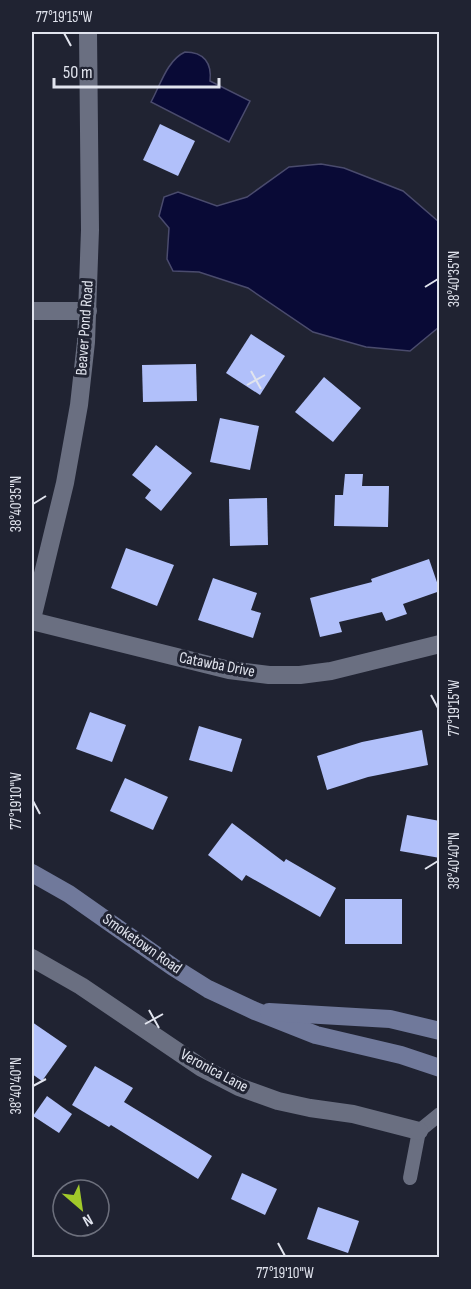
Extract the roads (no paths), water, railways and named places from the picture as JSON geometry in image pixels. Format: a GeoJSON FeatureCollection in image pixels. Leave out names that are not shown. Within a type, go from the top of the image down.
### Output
{"type":"FeatureCollection","features":[{"type":"Feature","properties":{"kind":"main road","name":"Smoketown Road"},"geometry":{"type":"LineString","coordinates":[[32,873],[69,894],[173,968],[208,989],[255,1011],[316,1035],[401,1055],[440,1068]]}},
{"type":"Feature","properties":{"kind":"main road","name":"Smoketown Road"},"geometry":{"type":"LineString","coordinates":[[255,1011],[390,1019],[440,1031]]}},
{"type":"Feature","properties":{"kind":"street","name":"Beaver Pond Road"},"geometry":{"type":"LineString","coordinates":[[32,620],[67,472],[79,405],[88,311],[90,231],[88,32]]}},
{"type":"Feature","properties":{"kind":"street"},"geometry":{"type":"LineString","coordinates":[[32,311],[88,311]]}},
{"type":"Feature","properties":{"kind":"street","name":"Catawba Drive"},"geometry":{"type":"LineString","coordinates":[[32,620],[229,670],[269,675],[300,675],[331,671],[440,644]]}},
{"type":"Feature","properties":{"kind":"street","name":"Veronica Lane"},"geometry":{"type":"LineString","coordinates":[[32,958],[81,986],[202,1068],[239,1087],[278,1101],[353,1114],[419,1131]]}},
{"type":"Feature","properties":{"kind":"lane"},"geometry":{"type":"LineString","coordinates":[[410,1178],[419,1131],[440,1114]]}}]}
